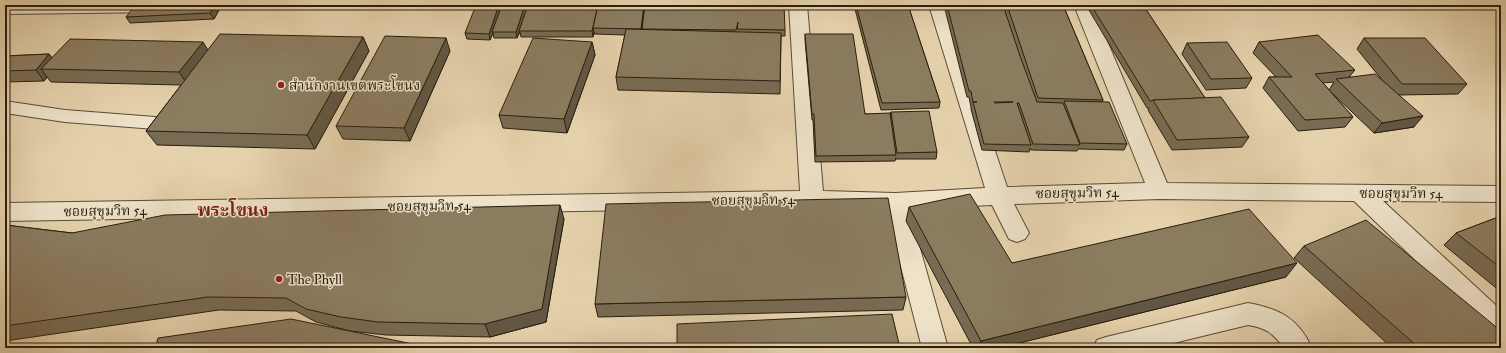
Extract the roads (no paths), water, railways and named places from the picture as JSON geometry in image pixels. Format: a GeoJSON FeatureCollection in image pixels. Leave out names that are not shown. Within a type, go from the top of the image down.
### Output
{"type":"FeatureCollection","features":[{"type":"Feature","properties":{"kind":"street"},"geometry":{"type":"LineString","coordinates":[[798,5],[812,199]]}},
{"type":"Feature","properties":{"kind":"street"},"geometry":{"type":"LineString","coordinates":[[938,5],[998,196],[1017,233]]}},
{"type":"Feature","properties":{"kind":"street"},"geometry":{"type":"LineString","coordinates":[[1083,5],[1159,191]]}},
{"type":"Feature","properties":{"kind":"street"},"geometry":{"type":"LineString","coordinates":[[5,9],[180,7]]}},
{"type":"Feature","properties":{"kind":"street","name":"ซอยสุขุมวิท 54"},"geometry":{"type":"LineString","coordinates":[[5,212],[812,199],[894,201],[1159,191],[1501,194]]}},
{"type":"Feature","properties":{"kind":"street"},"geometry":{"type":"LineString","coordinates":[[1360,193],[1501,326]]}},
{"type":"Feature","properties":{"kind":"street"},"geometry":{"type":"LineString","coordinates":[[894,201],[935,348]]}},
{"type":"Feature","properties":{"kind":"street"},"geometry":{"type":"LineString","coordinates":[[1106,348],[1248,314],[1267,317],[1287,330],[1299,348]]}},
{"type":"Feature","properties":{"kind":"lane"},"geometry":{"type":"LineString","coordinates":[[5,107],[65,116],[155,123]]}},
{"type":"Feature","properties":{"kind":"place","name":"สำนักงานเขตพระโขนง"},"geometry":{"type":"Point","coordinates":[281,85]}},
{"type":"Feature","properties":{"kind":"place","name":"The Phyll"},"geometry":{"type":"Point","coordinates":[279,279]}},
{"type":"Feature","properties":{"kind":"district","name":"พระโขนง"},"geometry":{"type":"Point","coordinates":[233,210]}}]}
